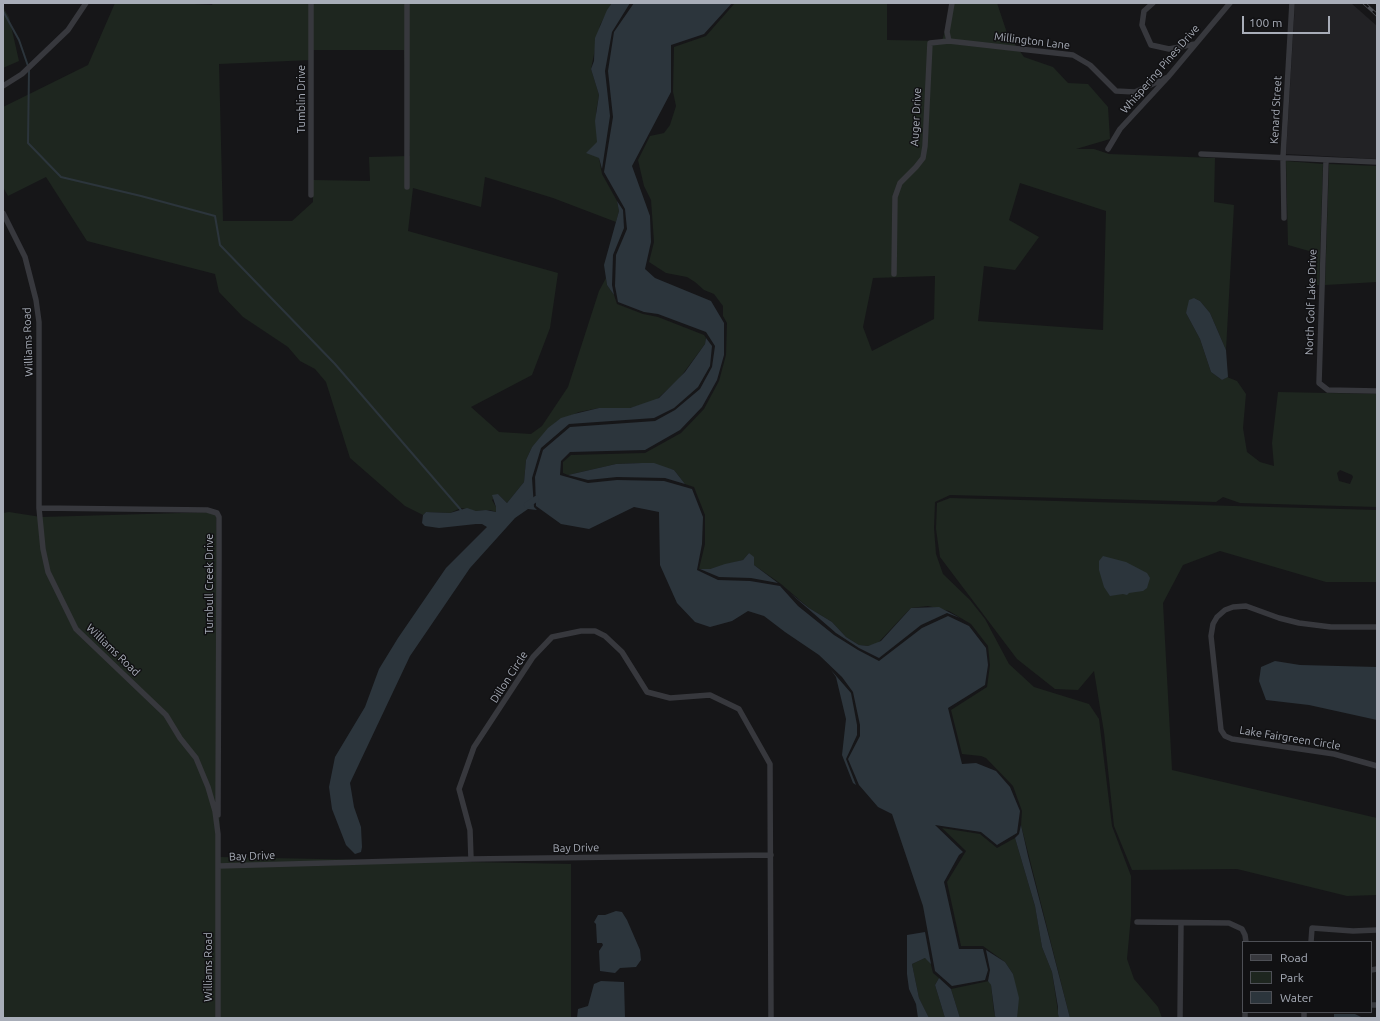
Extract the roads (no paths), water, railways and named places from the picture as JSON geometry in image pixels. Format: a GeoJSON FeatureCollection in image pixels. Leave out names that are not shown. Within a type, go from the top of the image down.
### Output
{"type":"FeatureCollection","features":[{"type":"Feature","properties":{"kind":"street"},"geometry":{"type":"LineString","coordinates":[[3,86],[22,74],[68,30],[86,3]]}},
{"type":"Feature","properties":{"kind":"street","name":"Tumblin Drive"},"geometry":{"type":"LineString","coordinates":[[311,3],[311,195]]}},
{"type":"Feature","properties":{"kind":"street"},"geometry":{"type":"LineString","coordinates":[[407,3],[407,187]]}},
{"type":"Feature","properties":{"kind":"street"},"geometry":{"type":"LineString","coordinates":[[949,41],[947,32],[952,3]]}},
{"type":"Feature","properties":{"kind":"street"},"geometry":{"type":"LineString","coordinates":[[1153,3],[1144,11],[1142,25],[1151,45],[1169,49],[1196,44]]}},
{"type":"Feature","properties":{"kind":"street","name":"Whispering Pines Drive"},"geometry":{"type":"LineString","coordinates":[[1108,149],[1120,130],[1168,77],[1230,3]]}},
{"type":"Feature","properties":{"kind":"street","name":"Kenard Street"},"geometry":{"type":"LineString","coordinates":[[1284,218],[1283,158],[1292,3]]}},
{"type":"Feature","properties":{"kind":"street","name":"Millington Lane"},"geometry":{"type":"LineString","coordinates":[[949,41],[1073,55],[1090,65],[1116,91],[1135,92],[1168,77]]}},
{"type":"Feature","properties":{"kind":"street","name":"Auger Drive"},"geometry":{"type":"LineString","coordinates":[[894,274],[895,196],[900,182],[923,158],[925,146],[930,43],[949,41]]}},
{"type":"Feature","properties":{"kind":"street"},"geometry":{"type":"LineString","coordinates":[[1202,154],[1326,161],[1377,162]]}},
{"type":"Feature","properties":{"kind":"street","name":"North Golf Lake Drive"},"geometry":{"type":"LineString","coordinates":[[1326,161],[1318,379],[1321,386],[1328,390],[1377,391]]}},
{"type":"Feature","properties":{"kind":"street","name":"Williams Road"},"geometry":{"type":"LineString","coordinates":[[3,213],[25,257],[36,300],[39,329],[39,508],[43,549],[48,572],[76,629],[166,715],[180,738],[196,758],[208,787],[215,811],[218,834],[218,1018]]}},
{"type":"Feature","properties":{"kind":"street","name":"Turnbull Creek Drive"},"geometry":{"type":"LineString","coordinates":[[39,508],[207,510],[217,513],[219,517],[218,834]]}},
{"type":"Feature","properties":{"kind":"street","name":"Lake Fairgreen Circle"},"geometry":{"type":"LineString","coordinates":[[1377,628],[1331,627],[1299,623],[1279,618],[1246,606],[1233,607],[1225,610],[1217,617],[1213,624],[1211,636],[1221,730],[1225,736],[1232,739],[1334,754],[1377,766]]}},
{"type":"Feature","properties":{"kind":"street","name":"Dillon Circle"},"geometry":{"type":"LineString","coordinates":[[470,859],[470,830],[459,789],[474,747],[532,657],[552,637],[573,632],[595,631],[606,636],[622,652],[648,692],[670,698],[710,695],[739,709],[770,764],[771,855]]}},
{"type":"Feature","properties":{"kind":"street"},"geometry":{"type":"LineString","coordinates":[[771,855],[771,1018]]}},
{"type":"Feature","properties":{"kind":"street","name":"Bay Drive"},"geometry":{"type":"LineString","coordinates":[[218,866],[470,859],[771,855]]}},
{"type":"Feature","properties":{"kind":"street"},"geometry":{"type":"LineString","coordinates":[[1137,922],[1236,924],[1242,929],[1246,941]]}},
{"type":"Feature","properties":{"kind":"street"},"geometry":{"type":"LineString","coordinates":[[1180,1018],[1181,923]]}},
{"type":"Feature","properties":{"kind":"street"},"geometry":{"type":"LineString","coordinates":[[1311,941],[1312,928],[1353,931],[1377,930]]}},
{"type":"Feature","properties":{"kind":"water"},"geometry":{"type":"Polygon","coordinates":[[[612,3],[630,3],[612,32],[605,71],[610,116],[602,169],[599,158],[586,153],[597,142],[595,121],[599,95],[591,69],[594,61],[595,38],[607,10],[612,3]]]}},
{"type":"Feature","properties":{"kind":"water"},"geometry":{"type":"Polygon","coordinates":[[[634,3],[732,3],[704,34],[671,45],[671,92],[632,166],[650,216],[651,242],[645,269],[655,278],[711,301],[724,323],[724,355],[717,380],[702,407],[680,430],[645,450],[570,452],[561,461],[560,475],[588,483],[617,480],[664,481],[692,489],[703,517],[702,544],[697,570],[718,580],[750,581],[780,586],[798,606],[834,635],[879,661],[922,628],[948,616],[969,626],[986,648],[988,665],[985,685],[948,708],[962,764],[976,763],[996,771],[1010,787],[1020,811],[1017,833],[997,845],[981,832],[935,825],[963,852],[959,855],[944,882],[959,949],[983,949],[988,970],[985,980],[952,986],[935,971],[923,906],[892,814],[878,807],[859,785],[848,759],[860,736],[860,725],[853,692],[842,677],[819,655],[764,616],[748,611],[732,621],[710,627],[695,622],[677,603],[660,565],[659,512],[634,507],[589,529],[561,524],[536,506],[535,477],[543,450],[570,427],[655,421],[675,410],[700,389],[712,367],[715,346],[706,332],[658,314],[644,312],[618,302],[615,286],[616,255],[627,229],[625,209],[604,172],[613,117],[608,71],[614,32],[634,3]]]}},
{"type":"Feature","properties":{"kind":"water"},"geometry":{"type":"Polygon","coordinates":[[[617,201],[623,210],[624,228],[613,255],[612,285],[614,295],[607,285],[604,265],[619,211],[617,201]]]}},
{"type":"Feature","properties":{"kind":"water"},"geometry":{"type":"Polygon","coordinates":[[[1194,298],[1200,301],[1210,313],[1226,350],[1228,377],[1222,380],[1211,372],[1200,339],[1186,313],[1189,300],[1194,298]]]}},
{"type":"Feature","properties":{"kind":"water"},"geometry":{"type":"Polygon","coordinates":[[[706,338],[712,346],[710,366],[698,387],[674,408],[654,418],[569,424],[541,448],[532,478],[534,507],[537,510],[528,509],[515,518],[470,568],[410,656],[350,783],[354,807],[361,827],[361,852],[355,854],[346,845],[332,809],[329,787],[335,757],[365,707],[379,669],[398,638],[446,568],[487,527],[482,524],[439,528],[425,526],[422,523],[423,515],[426,512],[450,513],[467,508],[476,511],[486,510],[496,512],[492,495],[498,494],[507,503],[524,482],[526,460],[532,447],[548,428],[561,418],[574,414],[599,408],[630,408],[659,398],[685,372],[705,344],[706,338]]]}},
{"type":"Feature","properties":{"kind":"water"},"geometry":{"type":"Polygon","coordinates":[[[654,463],[674,470],[685,484],[665,478],[617,477],[588,480],[568,475],[616,464],[654,463]]]}},
{"type":"Feature","properties":{"kind":"water"},"geometry":{"type":"Polygon","coordinates":[[[749,553],[754,557],[754,565],[778,583],[751,578],[719,577],[700,569],[710,569],[743,560],[749,553]]]}},
{"type":"Feature","properties":{"kind":"water"},"geometry":{"type":"Polygon","coordinates":[[[1103,556],[1126,562],[1147,573],[1150,578],[1147,588],[1143,591],[1129,593],[1127,595],[1123,594],[1110,596],[1104,587],[1099,570],[1099,561],[1103,556]]]}},
{"type":"Feature","properties":{"kind":"water"},"geometry":{"type":"Polygon","coordinates":[[[790,593],[809,608],[832,622],[846,637],[859,645],[868,646],[881,641],[911,608],[939,607],[960,618],[947,613],[921,625],[879,658],[859,648],[836,633],[790,593]]]}},
{"type":"Feature","properties":{"kind":"water"},"geometry":{"type":"Polygon","coordinates":[[[1275,661],[1300,665],[1377,667],[1377,720],[1309,705],[1266,700],[1259,681],[1261,667],[1275,661]]]}},
{"type":"Feature","properties":{"kind":"water"},"geometry":{"type":"Polygon","coordinates":[[[831,670],[851,693],[857,725],[857,735],[846,759],[856,785],[853,783],[842,755],[846,719],[836,677],[831,670]]]}},
{"type":"Feature","properties":{"kind":"water"},"geometry":{"type":"Polygon","coordinates":[[[1021,825],[1070,1018],[1059,1018],[1052,972],[1042,947],[1035,906],[1015,838],[1019,834],[1021,825]]]}},
{"type":"Feature","properties":{"kind":"water"},"geometry":{"type":"Polygon","coordinates":[[[616,911],[622,912],[627,920],[640,950],[641,960],[636,967],[620,968],[615,973],[600,971],[599,951],[603,945],[602,943],[597,943],[596,924],[594,922],[598,915],[605,915],[616,911]]]}},
{"type":"Feature","properties":{"kind":"water"},"geometry":{"type":"Polygon","coordinates":[[[925,932],[931,964],[925,958],[912,964],[919,998],[929,1018],[918,1018],[916,1004],[909,989],[907,974],[907,935],[925,932]]]}},
{"type":"Feature","properties":{"kind":"water"},"geometry":{"type":"Polygon","coordinates":[[[986,950],[1005,962],[1013,974],[1019,998],[1017,1018],[996,1018],[995,1016],[991,985],[988,981],[990,970],[986,950]]]}},
{"type":"Feature","properties":{"kind":"water"},"geometry":{"type":"Polygon","coordinates":[[[939,978],[951,989],[960,1018],[945,1018],[935,985],[939,978]]]}},
{"type":"Feature","properties":{"kind":"water"},"geometry":{"type":"Polygon","coordinates":[[[601,981],[624,982],[625,1018],[577,1018],[578,1009],[588,1006],[594,984],[601,981]]]}},
{"type":"Feature","properties":{"kind":"water"},"geometry":{"type":"Polygon","coordinates":[[[1334,1014],[1355,1014],[1363,1018],[1334,1018],[1334,1014]]]}},
{"type":"Feature","properties":{"kind":"waterway"},"geometry":{"type":"LineString","coordinates":[[3,11],[19,40],[28,66]]}},
{"type":"Feature","properties":{"kind":"waterway"},"geometry":{"type":"LineString","coordinates":[[29,70],[28,143],[61,177],[141,196],[215,216],[220,245],[335,364],[461,510]]}},
{"type":"Feature","properties":{"kind":"waterway"},"geometry":{"type":"LineString","coordinates":[[527,505],[536,499]]}},
{"type":"Feature","properties":{"kind":"railway"},"geometry":{"type":"LineString","coordinates":[[1364,3],[1377,15]]}}]}
